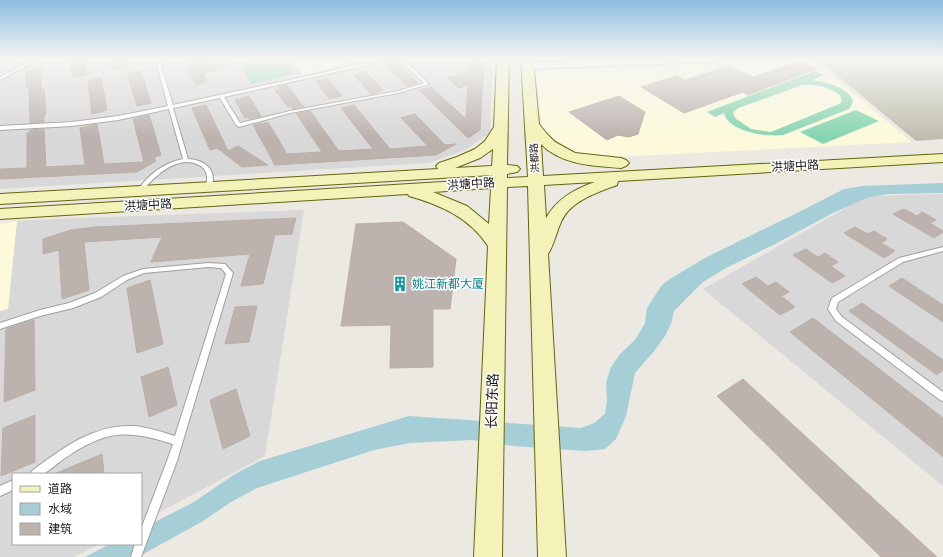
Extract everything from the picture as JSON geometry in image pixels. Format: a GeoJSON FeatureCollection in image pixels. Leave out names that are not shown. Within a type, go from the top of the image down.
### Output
{"type":"FeatureCollection","features":[{"type":"Feature","properties":{"kind":"main road"},"geometry":{"type":"LineString","coordinates":[[497,245],[502,85]]}},
{"type":"Feature","properties":{"kind":"main road","name":"洪都路"},"geometry":{"type":"LineString","coordinates":[[529,85],[536,174],[539,257]]}},
{"type":"Feature","properties":{"kind":"main road"},"geometry":{"type":"LineString","coordinates":[[532,124],[543,141],[560,152],[574,158],[625,169]]}},
{"type":"Feature","properties":{"kind":"main road"},"geometry":{"type":"LineString","coordinates":[[402,182],[472,156],[489,145],[500,128]]}},
{"type":"Feature","properties":{"kind":"main road","name":"洪塘中路"},"geometry":{"type":"LineString","coordinates":[[0,214],[402,182],[625,169],[943,145]]}},
{"type":"Feature","properties":{"kind":"main road","name":"洪塘中路"},"geometry":{"type":"LineString","coordinates":[[625,169],[943,158]]}},
{"type":"Feature","properties":{"kind":"main road"},"geometry":{"type":"LineString","coordinates":[[552,557],[539,257],[556,216],[567,203],[625,169]]}},
{"type":"Feature","properties":{"kind":"main road"},"geometry":{"type":"LineString","coordinates":[[402,182],[426,195],[465,212],[479,222],[491,235],[497,245]]}},
{"type":"Feature","properties":{"kind":"main road","name":"洪塘中路"},"geometry":{"type":"LineString","coordinates":[[0,199],[209,187],[402,182]]}},
{"type":"Feature","properties":{"kind":"main road","name":"长阳东路"},"geometry":{"type":"LineString","coordinates":[[488,557],[497,245]]}},
{"type":"Feature","properties":{"kind":"lane"},"geometry":{"type":"LineString","coordinates":[[164,85],[186,160]]}},
{"type":"Feature","properties":{"kind":"lane"},"geometry":{"type":"LineString","coordinates":[[0,128],[72,124],[118,118],[171,108],[272,85]]}},
{"type":"Feature","properties":{"kind":"lane"},"geometry":{"type":"LineString","coordinates":[[221,96],[239,125],[290,112],[398,92],[423,85]]}},
{"type":"Feature","properties":{"kind":"lane"},"geometry":{"type":"LineString","coordinates":[[140,191],[145,182],[154,174],[177,162],[186,160],[198,162],[208,170],[211,180],[209,187]]}},
{"type":"Feature","properties":{"kind":"lane"},"geometry":{"type":"LineString","coordinates":[[943,249],[901,260],[835,300],[832,309],[839,319],[943,397]]}},
{"type":"Feature","properties":{"kind":"lane"},"geometry":{"type":"LineString","coordinates":[[0,326],[40,313],[70,306],[98,295],[125,278],[143,271],[208,265],[223,266],[230,273],[178,441],[142,540]]}},
{"type":"Feature","properties":{"kind":"lane"},"geometry":{"type":"LineString","coordinates":[[36,473],[67,450],[108,431],[134,430],[178,441]]}},
{"type":"Feature","properties":{"kind":"lane"},"geometry":{"type":"LineString","coordinates":[[0,491],[12,485]]}},
{"type":"Feature","properties":{"kind":"lane"},"geometry":{"type":"LineString","coordinates":[[136,557],[140,545]]}},
{"type":"Feature","properties":{"kind":"shaded area"},"geometry":{"type":"Polygon","coordinates":[[[0,85],[492,85],[490,133],[465,150],[429,163],[0,189],[0,85]]]}},
{"type":"Feature","properties":{"kind":"shaded area"},"geometry":{"type":"Polygon","coordinates":[[[537,85],[843,85],[912,142],[596,158],[571,150],[542,132],[537,85]]]}},
{"type":"Feature","properties":{"kind":"shaded area"},"geometry":{"type":"Polygon","coordinates":[[[849,85],[943,85],[943,139],[916,141],[849,85]]]}},
{"type":"Feature","properties":{"kind":"shaded area"},"geometry":{"type":"Polygon","coordinates":[[[943,194],[943,486],[703,289],[867,196],[943,194]]]}},
{"type":"Feature","properties":{"kind":"shaded area"},"geometry":{"type":"Polygon","coordinates":[[[304,210],[265,456],[142,521],[142,473],[12,473],[12,545],[98,545],[74,557],[0,557],[0,311],[8,308],[17,221],[304,210]]]}},
{"type":"Feature","properties":{"kind":"shaded area"},"geometry":{"type":"Polygon","coordinates":[[[17,221],[8,309],[0,311],[0,224],[17,221]]]}},
{"type":"Feature","properties":{"kind":"green space"},"geometry":{"type":"Polygon","coordinates":[[[778,85],[833,85],[847,93],[853,102],[849,109],[783,135],[758,134],[740,129],[727,119],[724,113],[715,117],[707,112],[778,85]],[[802,85],[738,108],[733,112],[735,118],[751,129],[771,132],[842,102],[840,95],[831,90],[817,86],[802,85]]]}},
{"type":"Feature","properties":{"kind":"green space"},"geometry":{"type":"Polygon","coordinates":[[[856,110],[879,121],[823,144],[800,132],[856,110]]]}},
{"type":"Feature","properties":{"kind":"water"},"geometry":{"type":"Polygon","coordinates":[[[943,183],[943,193],[889,194],[869,197],[833,213],[726,268],[703,282],[674,311],[671,324],[665,336],[635,373],[626,416],[616,439],[605,449],[586,451],[513,446],[472,440],[410,443],[374,450],[257,488],[231,502],[203,521],[138,557],[85,557],[108,545],[142,545],[142,528],[194,502],[235,474],[260,461],[409,416],[581,428],[594,423],[605,414],[607,400],[606,383],[611,367],[621,353],[635,340],[645,323],[647,308],[662,285],[705,258],[844,189],[862,186],[943,183]]]}},
{"type":"Feature","properties":{"kind":"building"},"geometry":{"type":"Polygon","coordinates":[[[26,85],[41,85],[41,90],[44,89],[46,114],[44,115],[44,122],[30,123],[29,86],[26,87],[26,85]]]}},
{"type":"Feature","properties":{"kind":"building"},"geometry":{"type":"Polygon","coordinates":[[[88,85],[102,85],[107,110],[92,114],[88,85]]]}},
{"type":"Feature","properties":{"kind":"building"},"geometry":{"type":"Polygon","coordinates":[[[130,85],[145,85],[151,103],[137,106],[130,85]]]}},
{"type":"Feature","properties":{"kind":"building"},"geometry":{"type":"Polygon","coordinates":[[[287,85],[304,107],[293,109],[291,106],[288,107],[275,90],[280,89],[278,87],[287,85]]]}},
{"type":"Feature","properties":{"kind":"building"},"geometry":{"type":"Polygon","coordinates":[[[319,85],[333,85],[342,96],[329,99],[319,85]]]}},
{"type":"Feature","properties":{"kind":"building"},"geometry":{"type":"Polygon","coordinates":[[[363,85],[378,85],[383,90],[371,94],[363,85]]]}},
{"type":"Feature","properties":{"kind":"building"},"geometry":{"type":"Polygon","coordinates":[[[456,85],[483,85],[480,130],[468,138],[419,90],[431,87],[466,119],[468,85],[459,88],[456,85]]]}},
{"type":"Feature","properties":{"kind":"building"},"geometry":{"type":"Polygon","coordinates":[[[648,85],[774,85],[748,95],[743,92],[684,113],[641,87],[648,85]]]}},
{"type":"Feature","properties":{"kind":"building"},"geometry":{"type":"Polygon","coordinates":[[[249,96],[261,116],[249,119],[248,117],[245,118],[235,100],[249,96]]]}},
{"type":"Feature","properties":{"kind":"building"},"geometry":{"type":"Polygon","coordinates":[[[619,96],[645,112],[638,134],[629,137],[618,135],[607,140],[569,112],[619,96]]]}},
{"type":"Feature","properties":{"kind":"building"},"geometry":{"type":"Polygon","coordinates":[[[206,105],[228,151],[238,146],[268,165],[242,167],[217,148],[210,150],[192,108],[206,105]]]}},
{"type":"Feature","properties":{"kind":"building"},"geometry":{"type":"Polygon","coordinates":[[[354,105],[390,149],[428,146],[401,118],[415,114],[445,145],[456,144],[436,155],[275,165],[253,125],[268,122],[287,154],[322,152],[296,113],[310,111],[339,151],[373,149],[341,108],[354,105]]]}},
{"type":"Feature","properties":{"kind":"building"},"geometry":{"type":"Polygon","coordinates":[[[149,115],[161,155],[154,157],[156,161],[137,172],[0,179],[0,169],[27,168],[27,133],[30,132],[30,130],[44,129],[46,167],[85,165],[80,128],[97,124],[104,164],[144,162],[133,119],[149,115]]]}},
{"type":"Feature","properties":{"kind":"building"},"geometry":{"type":"Polygon","coordinates":[[[904,209],[917,216],[922,212],[936,220],[930,223],[943,232],[934,238],[893,214],[904,209]]]}},
{"type":"Feature","properties":{"kind":"building"},"geometry":{"type":"Polygon","coordinates":[[[296,218],[292,234],[275,235],[263,284],[241,286],[250,254],[151,262],[162,237],[84,242],[89,290],[62,299],[59,250],[43,254],[43,239],[71,230],[95,227],[296,218]]]}},
{"type":"Feature","properties":{"kind":"building","name":"姚江新都大厦"},"geometry":{"type":"Polygon","coordinates":[[[403,222],[456,259],[450,309],[433,309],[433,367],[390,368],[391,325],[341,326],[356,224],[403,222]]]}},
{"type":"Feature","properties":{"kind":"building"},"geometry":{"type":"Polygon","coordinates":[[[855,227],[868,234],[874,231],[887,239],[881,243],[895,251],[884,258],[844,233],[855,227]]]}},
{"type":"Feature","properties":{"kind":"building"},"geometry":{"type":"Polygon","coordinates":[[[806,249],[818,257],[825,253],[838,262],[831,266],[845,276],[832,283],[793,255],[806,249]]]}},
{"type":"Feature","properties":{"kind":"building"},"geometry":{"type":"Polygon","coordinates":[[[756,277],[768,286],[776,282],[789,292],[781,296],[795,307],[780,315],[742,284],[756,277]]]}},
{"type":"Feature","properties":{"kind":"building"},"geometry":{"type":"Polygon","coordinates":[[[902,278],[943,305],[943,322],[889,286],[902,278]]]}},
{"type":"Feature","properties":{"kind":"building"},"geometry":{"type":"Polygon","coordinates":[[[150,280],[163,344],[137,353],[127,288],[150,280]]]}},
{"type":"Feature","properties":{"kind":"building"},"geometry":{"type":"Polygon","coordinates":[[[862,303],[943,360],[943,370],[937,375],[849,311],[862,303]]]}},
{"type":"Feature","properties":{"kind":"building"},"geometry":{"type":"Polygon","coordinates":[[[257,306],[249,342],[225,344],[235,307],[257,306]]]}},
{"type":"Feature","properties":{"kind":"building"},"geometry":{"type":"Polygon","coordinates":[[[813,318],[943,418],[943,457],[790,332],[813,318]]]}},
{"type":"Feature","properties":{"kind":"building"},"geometry":{"type":"Polygon","coordinates":[[[34,320],[35,390],[4,402],[6,329],[34,320]]]}},
{"type":"Feature","properties":{"kind":"building"},"geometry":{"type":"Polygon","coordinates":[[[168,367],[177,405],[149,417],[141,377],[168,367]]]}},
{"type":"Feature","properties":{"kind":"building"},"geometry":{"type":"Polygon","coordinates":[[[743,379],[937,557],[881,557],[717,396],[743,379]]]}},
{"type":"Feature","properties":{"kind":"building"},"geometry":{"type":"Polygon","coordinates":[[[236,389],[250,436],[223,449],[210,400],[236,389]]]}},
{"type":"Feature","properties":{"kind":"building"},"geometry":{"type":"Polygon","coordinates":[[[35,415],[35,462],[1,476],[3,428],[35,415]]]}},
{"type":"Feature","properties":{"kind":"building"},"geometry":{"type":"Polygon","coordinates":[[[102,454],[104,473],[56,473],[102,454]]]}},
{"type":"Feature","properties":{"kind":"place","name":"姚江新都大厦"},"geometry":{"type":"Point","coordinates":[400,284]}}]}
